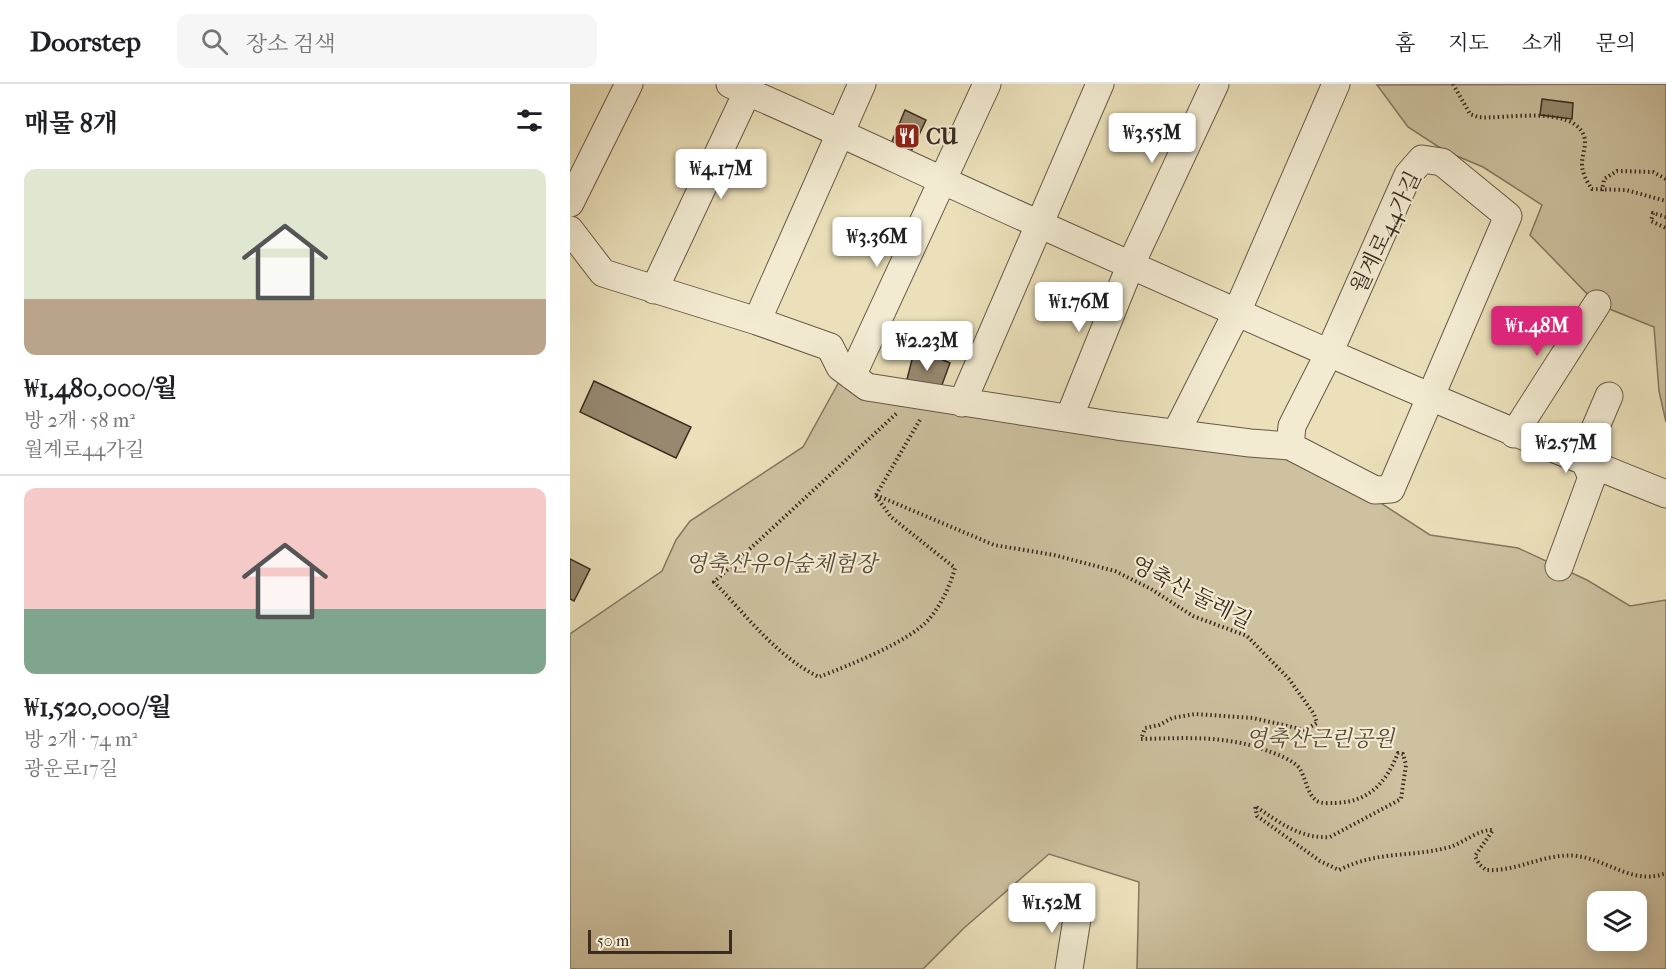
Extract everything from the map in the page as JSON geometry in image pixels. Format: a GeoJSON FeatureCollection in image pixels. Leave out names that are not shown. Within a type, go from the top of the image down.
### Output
{"type":"FeatureCollection","features":[{"type":"Feature","properties":{"kind":"street"},"geometry":{"type":"LineString","coordinates":[[570,203],[629,84]]}},
{"type":"Feature","properties":{"kind":"street"},"geometry":{"type":"LineString","coordinates":[[757,321],[862,84]]}},
{"type":"Feature","properties":{"kind":"street"},"geometry":{"type":"LineString","coordinates":[[852,376],[987,84]]}},
{"type":"Feature","properties":{"kind":"street"},"geometry":{"type":"LineString","coordinates":[[962,403],[1100,84]]}},
{"type":"Feature","properties":{"kind":"street"},"geometry":{"type":"LineString","coordinates":[[1069,418],[1131,264],[1215,84]]}},
{"type":"Feature","properties":{"kind":"street"},"geometry":{"type":"LineString","coordinates":[[1176,433],[1237,312],[1336,84]]}},
{"type":"Feature","properties":{"kind":"street"},"geometry":{"type":"LineString","coordinates":[[654,290],[743,86],[1038,224],[1329,353],[1515,434],[1666,494]]}},
{"type":"Feature","properties":{"kind":"street","name":"월계로44가길"},"geometry":{"type":"LineString","coordinates":[[1329,353],[1408,174],[1422,159],[1442,162],[1508,216],[1430,397]]}},
{"type":"Feature","properties":{"kind":"street"},"geometry":{"type":"LineString","coordinates":[[570,230],[603,273],[757,321],[830,347],[840,367],[867,387],[962,403],[1176,433],[1290,446],[1375,490],[1391,489],[1430,397]]}},
{"type":"Feature","properties":{"kind":"street"},"geometry":{"type":"LineString","coordinates":[[1515,434],[1597,304]]}},
{"type":"Feature","properties":{"kind":"street"},"geometry":{"type":"LineString","coordinates":[[1290,446],[1292,426],[1329,353]]}},
{"type":"Feature","properties":{"kind":"street"},"geometry":{"type":"LineString","coordinates":[[1559,567],[1592,477],[1585,462],[1585,452],[1609,396]]}},
{"type":"Feature","properties":{"kind":"street"},"geometry":{"type":"LineString","coordinates":[[1033,900],[1079,906],[1069,969]]}},
{"type":"Feature","properties":{"kind":"path"},"geometry":{"type":"LineString","coordinates":[[1453,84],[1470,114],[1478,117],[1540,116],[1566,119],[1578,126],[1584,136],[1582,164],[1584,176],[1592,189],[1626,190],[1666,201]]}},
{"type":"Feature","properties":{"kind":"path"},"geometry":{"type":"LineString","coordinates":[[1602,190],[1604,180],[1617,171],[1653,172],[1666,178]]}},
{"type":"Feature","properties":{"kind":"path"},"geometry":{"type":"LineString","coordinates":[[1666,217],[1653,213],[1651,220],[1666,228]]}},
{"type":"Feature","properties":{"kind":"path"},"geometry":{"type":"LineString","coordinates":[[924,397],[876,495],[891,517],[955,568],[949,589],[929,619],[901,639],[819,677],[799,667],[785,656],[714,582],[924,397]]}},
{"type":"Feature","properties":{"kind":"path","name":"영축산 둘레길"},"geometry":{"type":"LineString","coordinates":[[876,495],[994,545],[1054,555],[1115,571],[1151,589],[1193,616],[1247,636],[1289,679],[1314,714],[1317,723],[1305,730],[1253,718],[1195,714],[1172,718],[1159,725],[1145,728],[1141,739],[1216,738],[1236,740],[1270,751],[1299,767],[1311,793],[1318,801],[1328,803],[1362,799],[1378,786],[1394,765],[1398,753],[1403,754],[1406,765],[1401,799],[1330,837],[1318,838],[1294,831],[1255,806],[1257,816],[1320,861],[1339,870],[1354,862],[1382,855],[1442,849],[1458,845],[1487,830],[1493,830],[1476,856],[1479,864],[1486,870],[1516,868],[1559,855],[1580,856],[1646,879],[1666,873]]}},
{"type":"Feature","properties":{"kind":"green space"},"geometry":{"type":"Polygon","coordinates":[[[1666,84],[1666,422],[1659,391],[1654,327],[1597,304],[1530,235],[1542,205],[1483,167],[1445,151],[1408,127],[1377,85],[1666,84]]]}},
{"type":"Feature","properties":{"kind":"green space","name":"영축산근린공원"},"geometry":{"type":"Polygon","coordinates":[[[840,380],[1288,455],[1373,498],[1430,535],[1518,548],[1587,580],[1630,606],[1666,600],[1666,969],[1137,969],[1139,882],[1049,854],[964,928],[923,969],[570,969],[570,634],[662,571],[676,540],[690,521],[803,447],[840,380]]]}},
{"type":"Feature","properties":{"kind":"building"},"geometry":{"type":"Polygon","coordinates":[[[1542,99],[1573,103],[1572,119],[1540,115],[1542,99]]]}},
{"type":"Feature","properties":{"kind":"building","name":"CU"},"geometry":{"type":"Polygon","coordinates":[[[905,110],[926,120],[907,160],[888,151],[905,110]]]}},
{"type":"Feature","properties":{"kind":"building"},"geometry":{"type":"Polygon","coordinates":[[[915,348],[950,363],[939,393],[905,387],[915,348]]]}},
{"type":"Feature","properties":{"kind":"building"},"geometry":{"type":"Polygon","coordinates":[[[594,381],[691,427],[676,458],[580,412],[594,381]]]}},
{"type":"Feature","properties":{"kind":"building"},"geometry":{"type":"Polygon","coordinates":[[[570,559],[590,569],[574,601],[570,599],[570,559]]]}},
{"type":"Feature","properties":{"kind":"place","name":"CU"},"geometry":{"type":"Point","coordinates":[907,136]}},
{"type":"Feature","properties":{"kind":"park label","name":"영축산유아숲체험장"},"geometry":{"type":"Point","coordinates":[781,563]}}]}
